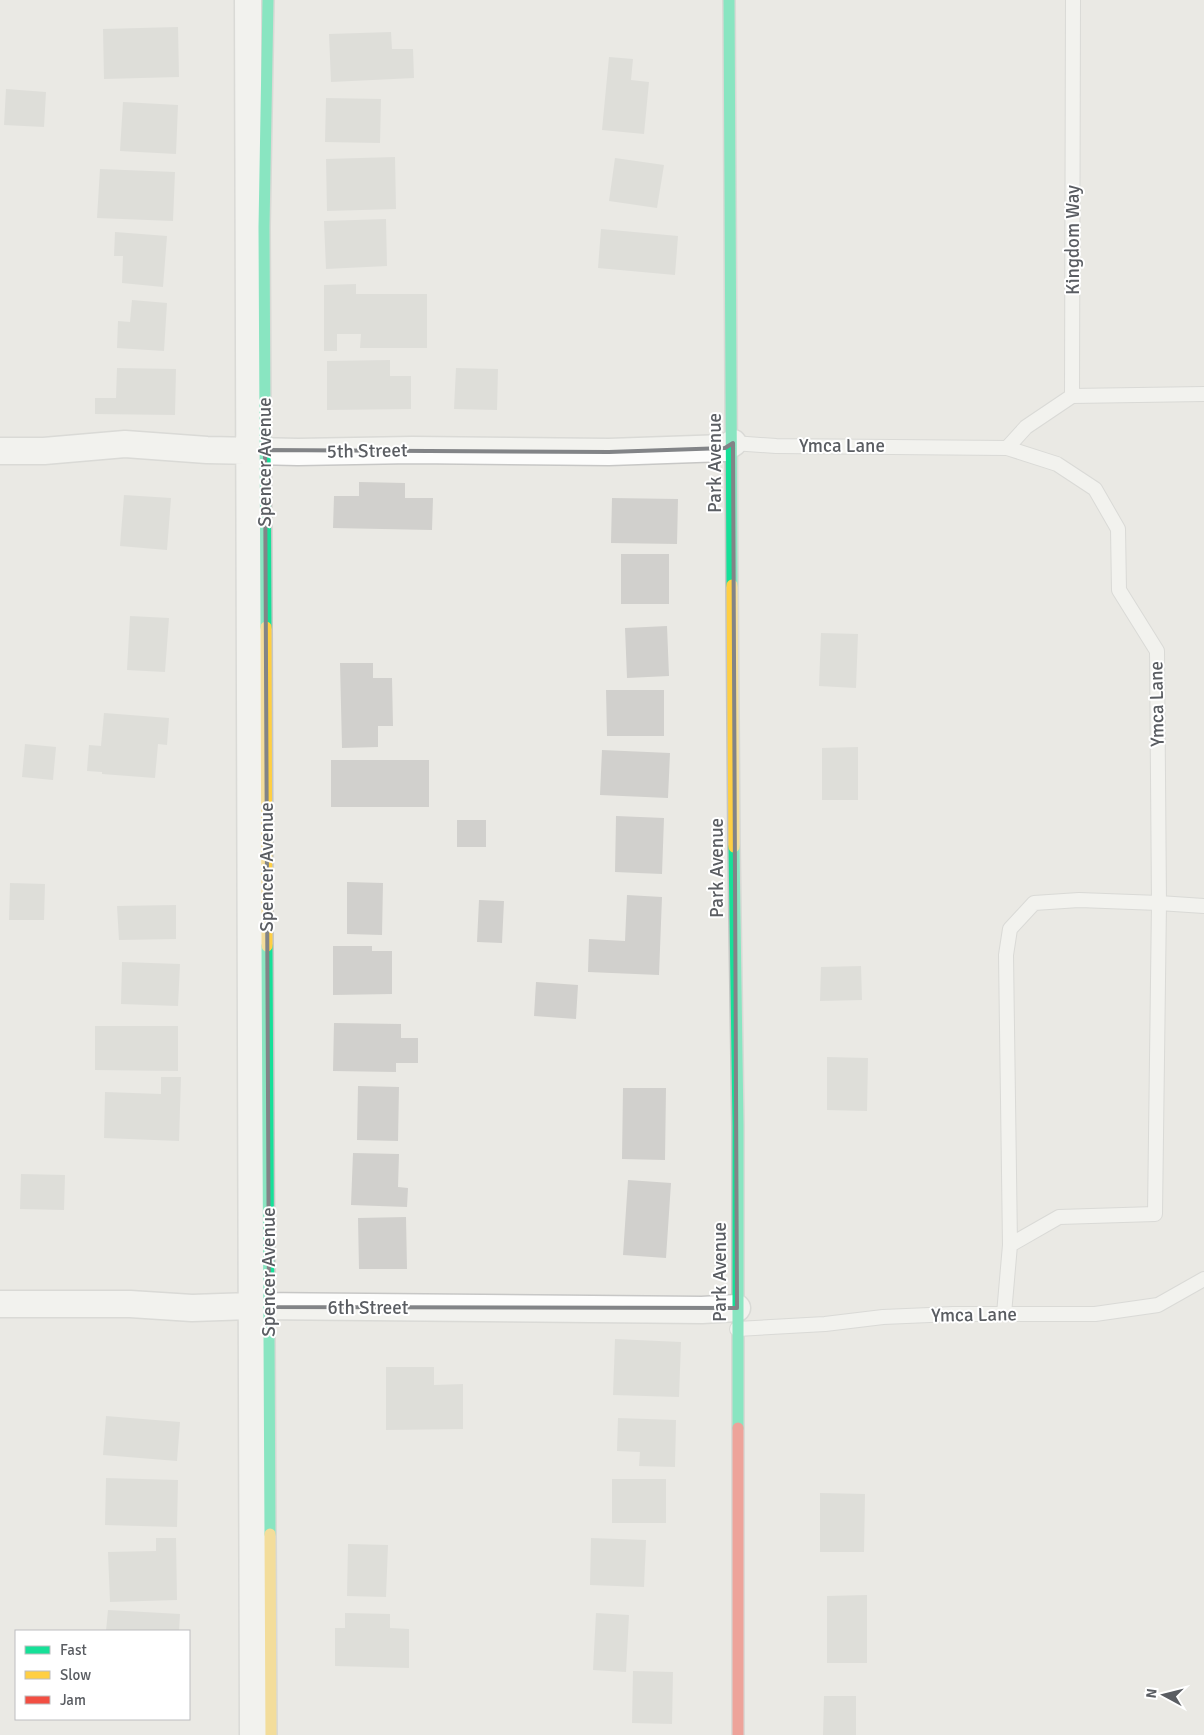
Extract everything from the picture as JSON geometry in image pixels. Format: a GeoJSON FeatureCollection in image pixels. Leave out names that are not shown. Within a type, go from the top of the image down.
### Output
{"type":"FeatureCollection","features":[{"type":"Feature","properties":{"kind":"street","name":"Spencer Avenue"},"geometry":{"type":"LineString","coordinates":[[248,0],[257,450],[260,1306],[270,1735]]}},
{"type":"Feature","properties":{"kind":"street","name":"Spencer Avenue"},"geometry":{"type":"LineString","coordinates":[[257,450],[264,227],[268,0]]}},
{"type":"Feature","properties":{"kind":"street","name":"Park Avenue"},"geometry":{"type":"LineString","coordinates":[[729,0],[735,1007],[738,1125],[738,1735]]}},
{"type":"Feature","properties":{"kind":"street","name":"5th Street"},"geometry":{"type":"LineString","coordinates":[[0,451],[44,451],[124,444],[202,450],[609,452],[725,448],[733,443]]}},
{"type":"Feature","properties":{"kind":"street","name":"6th Street"},"geometry":{"type":"LineString","coordinates":[[0,1304],[130,1304],[192,1308],[260,1306],[702,1310],[737,1318]]}},
{"type":"Feature","properties":{"kind":"street","name":"Spencer Avenue"},"geometry":{"type":"LineString","coordinates":[[253,1735],[260,1306]]}},
{"type":"Feature","properties":{"kind":"lane","name":"Kingdom Way"},"geometry":{"type":"LineString","coordinates":[[1072,396],[1073,0]]}},
{"type":"Feature","properties":{"kind":"lane"},"geometry":{"type":"LineString","coordinates":[[1007,448],[1026,427],[1072,396],[1204,394]]}},
{"type":"Feature","properties":{"kind":"lane","name":"Ymca Lane"},"geometry":{"type":"LineString","coordinates":[[733,443],[776,446],[1007,448],[1057,464],[1095,489],[1118,529],[1119,590],[1156,651],[1159,903],[1155,1214],[1059,1216],[1010,1245]]}},
{"type":"Feature","properties":{"kind":"lane"},"geometry":{"type":"LineString","coordinates":[[1004,1314],[1010,1245],[1006,955],[1010,929],[1034,904],[1079,900],[1204,906]]}},
{"type":"Feature","properties":{"kind":"lane","name":"Ymca Lane"},"geometry":{"type":"LineString","coordinates":[[737,1318],[825,1324],[883,1317],[1095,1314],[1158,1305],[1204,1279]]}},
{"type":"Feature","properties":{"kind":"highlighted area"},"geometry":{"type":"Polygon","coordinates":[[[733,443],[737,1308],[269,1307],[265,450],[609,452],[725,448],[733,443]]]}},
{"type":"Feature","properties":{"kind":"building"},"geometry":{"type":"Polygon","coordinates":[[[178,27],[179,77],[104,79],[103,29],[178,27]]]}},
{"type":"Feature","properties":{"kind":"building"},"geometry":{"type":"Polygon","coordinates":[[[391,32],[392,49],[413,49],[414,78],[331,82],[329,34],[391,32]]]}},
{"type":"Feature","properties":{"kind":"building"},"geometry":{"type":"Polygon","coordinates":[[[609,57],[633,59],[631,80],[649,82],[644,134],[602,130],[609,57]]]}},
{"type":"Feature","properties":{"kind":"building"},"geometry":{"type":"Polygon","coordinates":[[[6,89],[46,92],[44,127],[4,125],[6,89]]]}},
{"type":"Feature","properties":{"kind":"building"},"geometry":{"type":"Polygon","coordinates":[[[326,98],[381,99],[380,143],[325,142],[326,98]]]}},
{"type":"Feature","properties":{"kind":"building"},"geometry":{"type":"Polygon","coordinates":[[[123,102],[178,105],[176,154],[120,151],[123,102]]]}},
{"type":"Feature","properties":{"kind":"building"},"geometry":{"type":"Polygon","coordinates":[[[395,157],[396,209],[327,211],[326,159],[395,157]]]}},
{"type":"Feature","properties":{"kind":"building"},"geometry":{"type":"Polygon","coordinates":[[[615,158],[664,165],[657,208],[609,201],[615,158]]]}},
{"type":"Feature","properties":{"kind":"building"},"geometry":{"type":"Polygon","coordinates":[[[100,169],[175,172],[173,221],[97,218],[100,169]]]}},
{"type":"Feature","properties":{"kind":"building"},"geometry":{"type":"Polygon","coordinates":[[[386,219],[387,266],[326,269],[324,221],[386,219]]]}},
{"type":"Feature","properties":{"kind":"building"},"geometry":{"type":"Polygon","coordinates":[[[601,229],[678,236],[675,275],[598,268],[601,229]]]}},
{"type":"Feature","properties":{"kind":"building"},"geometry":{"type":"Polygon","coordinates":[[[115,232],[167,236],[163,287],[122,283],[123,256],[114,256],[115,232]]]}},
{"type":"Feature","properties":{"kind":"building"},"geometry":{"type":"Polygon","coordinates":[[[356,284],[356,294],[427,294],[427,348],[360,348],[361,334],[337,334],[337,351],[324,351],[324,285],[356,284]]]}},
{"type":"Feature","properties":{"kind":"building"},"geometry":{"type":"Polygon","coordinates":[[[132,300],[167,303],[164,351],[117,348],[118,321],[130,322],[132,300]]]}},
{"type":"Feature","properties":{"kind":"building"},"geometry":{"type":"Polygon","coordinates":[[[390,360],[390,376],[411,376],[411,409],[327,410],[327,361],[390,360]]]}},
{"type":"Feature","properties":{"kind":"building"},"geometry":{"type":"Polygon","coordinates":[[[117,368],[176,369],[175,415],[95,414],[95,398],[116,398],[117,368]]]}},
{"type":"Feature","properties":{"kind":"building"},"geometry":{"type":"Polygon","coordinates":[[[456,368],[498,369],[497,410],[454,409],[456,368]]]}},
{"type":"Feature","properties":{"kind":"building"},"geometry":{"type":"Polygon","coordinates":[[[359,482],[405,483],[405,498],[433,498],[432,530],[333,528],[334,496],[359,496],[359,482]]]}},
{"type":"Feature","properties":{"kind":"building"},"geometry":{"type":"Polygon","coordinates":[[[124,495],[171,498],[167,550],[120,546],[124,495]]]}},
{"type":"Feature","properties":{"kind":"building"},"geometry":{"type":"Polygon","coordinates":[[[612,498],[678,499],[677,544],[611,543],[612,498]]]}},
{"type":"Feature","properties":{"kind":"building"},"geometry":{"type":"Polygon","coordinates":[[[621,554],[669,554],[669,604],[621,604],[621,554]]]}},
{"type":"Feature","properties":{"kind":"building"},"geometry":{"type":"Polygon","coordinates":[[[130,616],[169,618],[165,672],[127,670],[130,616]]]}},
{"type":"Feature","properties":{"kind":"building"},"geometry":{"type":"Polygon","coordinates":[[[667,626],[669,676],[627,678],[625,628],[667,626]]]}},
{"type":"Feature","properties":{"kind":"building"},"geometry":{"type":"Polygon","coordinates":[[[821,633],[858,634],[856,688],[819,686],[821,633]]]}},
{"type":"Feature","properties":{"kind":"building"},"geometry":{"type":"Polygon","coordinates":[[[340,663],[373,663],[373,678],[392,678],[393,726],[378,726],[378,747],[342,748],[340,663]]]}},
{"type":"Feature","properties":{"kind":"building"},"geometry":{"type":"Polygon","coordinates":[[[606,690],[664,690],[664,736],[607,736],[606,690]]]}},
{"type":"Feature","properties":{"kind":"building"},"geometry":{"type":"Polygon","coordinates":[[[104,713],[169,718],[167,745],[158,744],[155,778],[87,771],[89,745],[101,746],[104,713]]]}},
{"type":"Feature","properties":{"kind":"building"},"geometry":{"type":"Polygon","coordinates":[[[25,744],[56,747],[53,780],[22,777],[25,744]]]}},
{"type":"Feature","properties":{"kind":"building"},"geometry":{"type":"Polygon","coordinates":[[[858,747],[858,800],[822,800],[822,748],[858,747]]]}},
{"type":"Feature","properties":{"kind":"building"},"geometry":{"type":"Polygon","coordinates":[[[602,750],[670,753],[668,798],[600,795],[602,750]]]}},
{"type":"Feature","properties":{"kind":"building"},"geometry":{"type":"Polygon","coordinates":[[[331,760],[429,760],[429,807],[331,807],[331,760]]]}},
{"type":"Feature","properties":{"kind":"building"},"geometry":{"type":"Polygon","coordinates":[[[616,816],[664,818],[662,874],[615,872],[616,816]]]}},
{"type":"Feature","properties":{"kind":"building"},"geometry":{"type":"Polygon","coordinates":[[[457,820],[486,820],[486,847],[457,847],[457,820]]]}},
{"type":"Feature","properties":{"kind":"building"},"geometry":{"type":"Polygon","coordinates":[[[347,882],[383,883],[382,935],[347,934],[347,882]]]}},
{"type":"Feature","properties":{"kind":"building"},"geometry":{"type":"Polygon","coordinates":[[[10,883],[45,884],[44,920],[9,920],[10,883]]]}},
{"type":"Feature","properties":{"kind":"building"},"geometry":{"type":"Polygon","coordinates":[[[627,895],[662,897],[659,975],[588,972],[589,939],[625,941],[627,895]]]}},
{"type":"Feature","properties":{"kind":"building"},"geometry":{"type":"Polygon","coordinates":[[[479,900],[504,901],[502,943],[477,942],[479,900]]]}},
{"type":"Feature","properties":{"kind":"building"},"geometry":{"type":"Polygon","coordinates":[[[176,905],[176,939],[119,940],[117,906],[176,905]]]}},
{"type":"Feature","properties":{"kind":"building"},"geometry":{"type":"Polygon","coordinates":[[[333,946],[372,946],[372,951],[392,951],[392,994],[333,995],[333,946]]]}},
{"type":"Feature","properties":{"kind":"building"},"geometry":{"type":"Polygon","coordinates":[[[122,962],[180,964],[178,1006],[121,1004],[122,962]]]}},
{"type":"Feature","properties":{"kind":"building"},"geometry":{"type":"Polygon","coordinates":[[[861,966],[862,1000],[820,1001],[821,967],[861,966]]]}},
{"type":"Feature","properties":{"kind":"building"},"geometry":{"type":"Polygon","coordinates":[[[536,982],[578,985],[576,1019],[534,1016],[536,982]]]}},
{"type":"Feature","properties":{"kind":"building"},"geometry":{"type":"Polygon","coordinates":[[[334,1023],[401,1024],[401,1038],[418,1038],[418,1063],[396,1063],[396,1072],[333,1071],[334,1023]]]}},
{"type":"Feature","properties":{"kind":"building"},"geometry":{"type":"Polygon","coordinates":[[[95,1026],[178,1026],[178,1071],[95,1070],[95,1026]]]}},
{"type":"Feature","properties":{"kind":"building"},"geometry":{"type":"Polygon","coordinates":[[[827,1057],[868,1058],[867,1111],[827,1110],[827,1057]]]}},
{"type":"Feature","properties":{"kind":"building"},"geometry":{"type":"Polygon","coordinates":[[[161,1077],[181,1077],[179,1141],[104,1138],[105,1092],[161,1094],[161,1077]]]}},
{"type":"Feature","properties":{"kind":"building"},"geometry":{"type":"Polygon","coordinates":[[[358,1086],[399,1087],[398,1141],[357,1140],[358,1086]]]}},
{"type":"Feature","properties":{"kind":"building"},"geometry":{"type":"Polygon","coordinates":[[[623,1088],[666,1088],[665,1160],[622,1159],[623,1088]]]}},
{"type":"Feature","properties":{"kind":"building"},"geometry":{"type":"Polygon","coordinates":[[[353,1153],[399,1154],[398,1187],[408,1188],[407,1207],[351,1205],[353,1153]]]}},
{"type":"Feature","properties":{"kind":"building"},"geometry":{"type":"Polygon","coordinates":[[[21,1174],[65,1175],[64,1210],[20,1209],[21,1174]]]}},
{"type":"Feature","properties":{"kind":"building"},"geometry":{"type":"Polygon","coordinates":[[[628,1180],[671,1183],[666,1258],[623,1255],[628,1180]]]}},
{"type":"Feature","properties":{"kind":"building"},"geometry":{"type":"Polygon","coordinates":[[[406,1217],[407,1269],[359,1269],[358,1218],[406,1217]]]}},
{"type":"Feature","properties":{"kind":"building"},"geometry":{"type":"Polygon","coordinates":[[[615,1339],[681,1342],[679,1397],[613,1395],[615,1339]]]}},
{"type":"Feature","properties":{"kind":"building"},"geometry":{"type":"Polygon","coordinates":[[[386,1367],[434,1367],[434,1385],[463,1384],[463,1429],[386,1430],[386,1367]]]}},
{"type":"Feature","properties":{"kind":"building"},"geometry":{"type":"Polygon","coordinates":[[[106,1416],[180,1422],[177,1461],[103,1455],[106,1416]]]}},
{"type":"Feature","properties":{"kind":"building"},"geometry":{"type":"Polygon","coordinates":[[[618,1418],[676,1420],[675,1467],[639,1466],[640,1452],[617,1451],[618,1418]]]}},
{"type":"Feature","properties":{"kind":"building"},"geometry":{"type":"Polygon","coordinates":[[[106,1478],[178,1480],[177,1527],[105,1525],[106,1478]]]}},
{"type":"Feature","properties":{"kind":"building"},"geometry":{"type":"Polygon","coordinates":[[[612,1479],[666,1479],[666,1523],[612,1523],[612,1479]]]}},
{"type":"Feature","properties":{"kind":"building"},"geometry":{"type":"Polygon","coordinates":[[[820,1493],[865,1494],[864,1552],[820,1552],[820,1493]]]}},
{"type":"Feature","properties":{"kind":"building"},"geometry":{"type":"Polygon","coordinates":[[[156,1538],[176,1538],[177,1600],[110,1602],[108,1552],[156,1551],[156,1538]]]}},
{"type":"Feature","properties":{"kind":"building"},"geometry":{"type":"Polygon","coordinates":[[[591,1538],[646,1540],[644,1587],[590,1585],[591,1538]]]}},
{"type":"Feature","properties":{"kind":"building"},"geometry":{"type":"Polygon","coordinates":[[[348,1544],[388,1545],[386,1597],[347,1596],[348,1544]]]}},
{"type":"Feature","properties":{"kind":"building"},"geometry":{"type":"Polygon","coordinates":[[[867,1595],[867,1663],[827,1663],[827,1596],[867,1595]]]}},
{"type":"Feature","properties":{"kind":"building"},"geometry":{"type":"Polygon","coordinates":[[[108,1610],[180,1614],[179,1630],[106,1630],[108,1610]]]}},
{"type":"Feature","properties":{"kind":"building"},"geometry":{"type":"Polygon","coordinates":[[[345,1613],[390,1614],[390,1628],[409,1629],[409,1668],[335,1666],[335,1628],[345,1628],[345,1613]]]}},
{"type":"Feature","properties":{"kind":"building"},"geometry":{"type":"Polygon","coordinates":[[[596,1613],[629,1615],[626,1672],[593,1670],[596,1613]]]}},
{"type":"Feature","properties":{"kind":"building"},"geometry":{"type":"Polygon","coordinates":[[[633,1671],[673,1672],[672,1724],[632,1723],[633,1671]]]}},
{"type":"Feature","properties":{"kind":"building"},"geometry":{"type":"Polygon","coordinates":[[[824,1696],[856,1696],[856,1735],[823,1735],[824,1696]]]}},
{"type":"Feature","properties":{"kind":"traffic: fast"},"geometry":{"type":"LineString","coordinates":[[266,627],[264,227],[268,0]]}},
{"type":"Feature","properties":{"kind":"traffic: fast"},"geometry":{"type":"LineString","coordinates":[[729,0],[732,585]]}},
{"type":"Feature","properties":{"kind":"traffic: fast"},"geometry":{"type":"LineString","coordinates":[[734,847],[738,1125],[738,1428]]}},
{"type":"Feature","properties":{"kind":"traffic: fast"},"geometry":{"type":"LineString","coordinates":[[267,946],[270,1534]]}},
{"type":"Feature","properties":{"kind":"traffic: slow"},"geometry":{"type":"LineString","coordinates":[[732,585],[734,847]]}},
{"type":"Feature","properties":{"kind":"traffic: slow"},"geometry":{"type":"LineString","coordinates":[[266,627],[267,946]]}},
{"type":"Feature","properties":{"kind":"traffic: slow"},"geometry":{"type":"LineString","coordinates":[[270,1534],[271,1735]]}},
{"type":"Feature","properties":{"kind":"traffic: jam"},"geometry":{"type":"LineString","coordinates":[[738,1428],[738,1735]]}}]}
